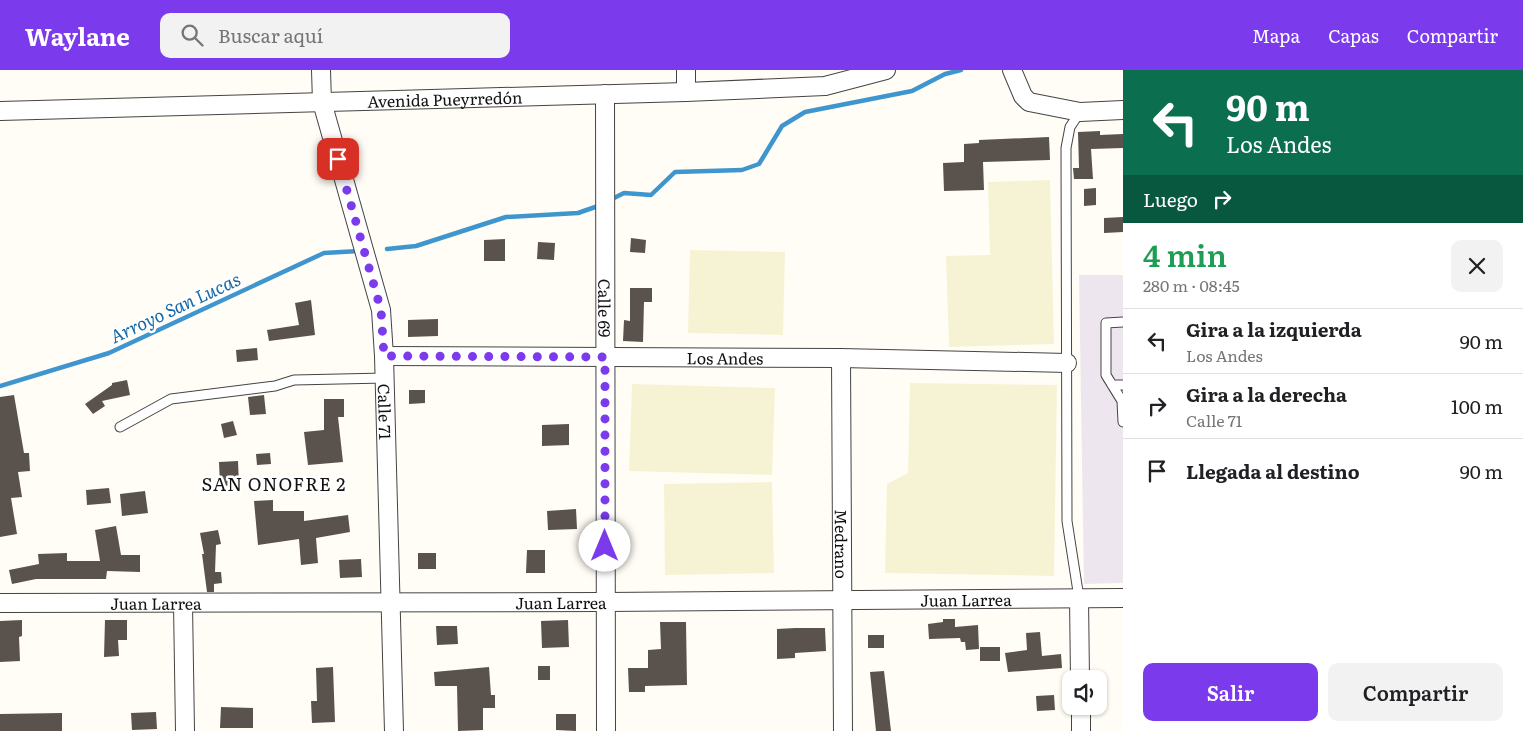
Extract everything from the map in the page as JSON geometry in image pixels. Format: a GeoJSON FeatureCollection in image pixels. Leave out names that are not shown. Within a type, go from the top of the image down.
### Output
{"type":"FeatureCollection","features":[{"type":"Feature","properties":{"kind":"street","name":"Calle 71"},"geometry":{"type":"LineString","coordinates":[[321,70],[322,102],[381,310],[385,378],[394,731]]}},
{"type":"Feature","properties":{"kind":"street"},"geometry":{"type":"LineString","coordinates":[[686,70],[686,92]]}},
{"type":"Feature","properties":{"kind":"street","name":"Avenida Pueyrredón"},"geometry":{"type":"LineString","coordinates":[[0,111],[686,92],[825,86],[886,70]]}},
{"type":"Feature","properties":{"kind":"street"},"geometry":{"type":"LineString","coordinates":[[1012,70],[1023,96],[1029,102],[1080,112],[1123,110]]}},
{"type":"Feature","properties":{"kind":"street","name":"Calle 69"},"geometry":{"type":"LineString","coordinates":[[605,94],[606,731]]}},
{"type":"Feature","properties":{"kind":"street","name":"Los Andes"},"geometry":{"type":"LineString","coordinates":[[384,356],[841,358],[1067,363]]}},
{"type":"Feature","properties":{"kind":"street","name":"Medrano"},"geometry":{"type":"LineString","coordinates":[[841,358],[844,601],[843,731]]}},
{"type":"Feature","properties":{"kind":"street"},"geometry":{"type":"LineString","coordinates":[[1079,598],[1080,670]]}},
{"type":"Feature","properties":{"kind":"street","name":"Juan Larrea"},"geometry":{"type":"LineString","coordinates":[[0,603],[183,604],[1123,598]]}},
{"type":"Feature","properties":{"kind":"street"},"geometry":{"type":"LineString","coordinates":[[183,604],[186,731]]}},
{"type":"Feature","properties":{"kind":"street"},"geometry":{"type":"LineString","coordinates":[[1081,715],[1081,731]]}},
{"type":"Feature","properties":{"kind":"lane"},"geometry":{"type":"LineString","coordinates":[[1079,598],[1067,521],[1066,148],[1070,126],[1080,112]]}},
{"type":"Feature","properties":{"kind":"lane"},"geometry":{"type":"LineString","coordinates":[[1123,322],[1106,322],[1106,375],[1122,401],[1123,422]]}},
{"type":"Feature","properties":{"kind":"lane"},"geometry":{"type":"LineString","coordinates":[[120,428],[171,399],[275,386],[294,380],[385,378]]}},
{"type":"Feature","properties":{"kind":"lane"},"geometry":{"type":"LineString","coordinates":[[1112,385],[1123,385]]}},
{"type":"Feature","properties":{"kind":"shaded area"},"geometry":{"type":"Polygon","coordinates":[[[1050,180],[1054,344],[949,347],[946,256],[990,255],[988,182],[1050,180]]]}},
{"type":"Feature","properties":{"kind":"shaded area"},"geometry":{"type":"Polygon","coordinates":[[[690,250],[785,252],[783,335],[688,333],[690,250]]]}},
{"type":"Feature","properties":{"kind":"shaded area"},"geometry":{"type":"Polygon","coordinates":[[[1079,275],[1123,275],[1123,583],[1084,584],[1079,275]]]}},
{"type":"Feature","properties":{"kind":"shaded area"},"geometry":{"type":"Polygon","coordinates":[[[910,383],[1057,385],[1054,576],[885,573],[887,484],[908,473],[910,383]]]}},
{"type":"Feature","properties":{"kind":"shaded area"},"geometry":{"type":"Polygon","coordinates":[[[632,384],[775,388],[772,475],[629,471],[632,384]]]}},
{"type":"Feature","properties":{"kind":"shaded area"},"geometry":{"type":"Polygon","coordinates":[[[772,482],[774,573],[665,575],[664,484],[772,482]]]}},
{"type":"Feature","properties":{"kind":"building"},"geometry":{"type":"Polygon","coordinates":[[[1100,131],[1100,135],[1123,134],[1123,148],[1091,149],[1093,179],[1074,179],[1073,168],[1079,168],[1078,132],[1100,131]]]}},
{"type":"Feature","properties":{"kind":"building"},"geometry":{"type":"Polygon","coordinates":[[[1049,137],[1050,160],[983,162],[984,190],[944,191],[943,163],[964,162],[964,144],[979,143],[979,140],[1049,137]]]}},
{"type":"Feature","properties":{"kind":"building"},"geometry":{"type":"Polygon","coordinates":[[[1096,188],[1096,205],[1084,206],[1084,189],[1096,188]]]}},
{"type":"Feature","properties":{"kind":"building"},"geometry":{"type":"Polygon","coordinates":[[[1123,217],[1123,232],[1104,233],[1104,218],[1123,217]]]}},
{"type":"Feature","properties":{"kind":"building"},"geometry":{"type":"Polygon","coordinates":[[[631,238],[646,240],[645,253],[630,252],[631,238]]]}},
{"type":"Feature","properties":{"kind":"building"},"geometry":{"type":"Polygon","coordinates":[[[505,239],[505,261],[484,261],[484,240],[505,239]]]}},
{"type":"Feature","properties":{"kind":"building"},"geometry":{"type":"Polygon","coordinates":[[[538,242],[555,243],[554,260],[537,259],[538,242]]]}},
{"type":"Feature","properties":{"kind":"building"},"geometry":{"type":"Polygon","coordinates":[[[630,288],[652,288],[652,302],[644,302],[643,342],[623,341],[624,320],[630,321],[630,288]]]}},
{"type":"Feature","properties":{"kind":"building"},"geometry":{"type":"Polygon","coordinates":[[[311,300],[315,335],[269,341],[267,330],[299,325],[295,303],[311,300]]]}},
{"type":"Feature","properties":{"kind":"building"},"geometry":{"type":"Polygon","coordinates":[[[438,319],[438,336],[408,337],[408,320],[438,319]]]}},
{"type":"Feature","properties":{"kind":"building"},"geometry":{"type":"Polygon","coordinates":[[[257,348],[258,360],[237,362],[236,350],[257,348]]]}},
{"type":"Feature","properties":{"kind":"building"},"geometry":{"type":"Polygon","coordinates":[[[127,380],[130,395],[102,401],[105,406],[93,414],[85,404],[112,385],[112,383],[127,380]]]}},
{"type":"Feature","properties":{"kind":"building"},"geometry":{"type":"Polygon","coordinates":[[[409,390],[425,390],[425,403],[409,404],[409,390]]]}},
{"type":"Feature","properties":{"kind":"building"},"geometry":{"type":"Polygon","coordinates":[[[14,395],[24,453],[29,453],[30,471],[18,472],[22,497],[11,498],[17,534],[0,537],[0,397],[14,395]]]}},
{"type":"Feature","properties":{"kind":"building"},"geometry":{"type":"Polygon","coordinates":[[[264,395],[266,414],[250,415],[248,397],[264,395]]]}},
{"type":"Feature","properties":{"kind":"building"},"geometry":{"type":"Polygon","coordinates":[[[324,399],[344,399],[344,417],[338,417],[343,462],[308,465],[304,432],[324,430],[324,399]]]}},
{"type":"Feature","properties":{"kind":"building"},"geometry":{"type":"Polygon","coordinates":[[[233,421],[237,435],[224,438],[221,424],[233,421]]]}},
{"type":"Feature","properties":{"kind":"building"},"geometry":{"type":"Polygon","coordinates":[[[569,424],[569,445],[542,446],[542,425],[569,424]]]}},
{"type":"Feature","properties":{"kind":"building"},"geometry":{"type":"Polygon","coordinates":[[[270,453],[271,464],[257,465],[256,454],[270,453]]]}},
{"type":"Feature","properties":{"kind":"building"},"geometry":{"type":"Polygon","coordinates":[[[238,461],[239,485],[220,486],[219,462],[238,461]]]}},
{"type":"Feature","properties":{"kind":"building"},"geometry":{"type":"Polygon","coordinates":[[[109,488],[111,503],[87,505],[86,490],[109,488]]]}},
{"type":"Feature","properties":{"kind":"building"},"geometry":{"type":"Polygon","coordinates":[[[145,491],[148,513],[122,516],[120,494],[145,491]]]}},
{"type":"Feature","properties":{"kind":"building"},"geometry":{"type":"Polygon","coordinates":[[[273,500],[273,511],[304,511],[304,521],[348,515],[350,532],[316,538],[318,563],[301,565],[299,539],[258,545],[254,501],[273,500]]]}},
{"type":"Feature","properties":{"kind":"building"},"geometry":{"type":"Polygon","coordinates":[[[576,509],[577,529],[548,530],[547,511],[576,509]]]}},
{"type":"Feature","properties":{"kind":"building"},"geometry":{"type":"Polygon","coordinates":[[[116,526],[121,555],[140,555],[140,572],[107,571],[106,579],[36,579],[12,584],[9,570],[39,564],[38,554],[67,553],[67,561],[100,561],[95,530],[116,526]]]}},
{"type":"Feature","properties":{"kind":"building"},"geometry":{"type":"Polygon","coordinates":[[[218,530],[221,544],[216,545],[215,572],[221,572],[222,583],[214,584],[214,592],[207,592],[200,533],[218,530]]]}},
{"type":"Feature","properties":{"kind":"building"},"geometry":{"type":"Polygon","coordinates":[[[527,550],[545,550],[545,573],[526,573],[527,550]]]}},
{"type":"Feature","properties":{"kind":"building"},"geometry":{"type":"Polygon","coordinates":[[[418,553],[436,553],[436,569],[418,569],[418,553]]]}},
{"type":"Feature","properties":{"kind":"building"},"geometry":{"type":"Polygon","coordinates":[[[361,559],[362,577],[340,578],[339,560],[361,559]]]}},
{"type":"Feature","properties":{"kind":"building"},"geometry":{"type":"Polygon","coordinates":[[[943,619],[955,619],[955,627],[978,625],[979,649],[966,650],[965,642],[961,642],[960,638],[929,639],[928,624],[943,622],[943,619]]]}},
{"type":"Feature","properties":{"kind":"building"},"geometry":{"type":"Polygon","coordinates":[[[22,620],[22,636],[19,637],[20,661],[0,662],[0,621],[22,620]]]}},
{"type":"Feature","properties":{"kind":"building"},"geometry":{"type":"Polygon","coordinates":[[[105,620],[127,620],[127,640],[118,640],[119,656],[104,657],[105,620]]]}},
{"type":"Feature","properties":{"kind":"building"},"geometry":{"type":"Polygon","coordinates":[[[568,620],[569,647],[542,648],[541,621],[568,620]]]}},
{"type":"Feature","properties":{"kind":"building"},"geometry":{"type":"Polygon","coordinates":[[[660,622],[686,622],[687,685],[645,686],[645,692],[629,692],[628,668],[648,668],[648,650],[661,649],[660,622]]]}},
{"type":"Feature","properties":{"kind":"building"},"geometry":{"type":"Polygon","coordinates":[[[436,626],[457,626],[458,644],[437,645],[436,626]]]}},
{"type":"Feature","properties":{"kind":"building"},"geometry":{"type":"Polygon","coordinates":[[[825,628],[826,651],[795,653],[795,658],[777,659],[777,629],[825,628]]]}},
{"type":"Feature","properties":{"kind":"building"},"geometry":{"type":"Polygon","coordinates":[[[1040,632],[1042,656],[1061,654],[1062,668],[1008,672],[1005,653],[1027,650],[1026,633],[1040,632]]]}},
{"type":"Feature","properties":{"kind":"building"},"geometry":{"type":"Polygon","coordinates":[[[868,635],[884,635],[884,648],[868,648],[868,635]]]}},
{"type":"Feature","properties":{"kind":"building"},"geometry":{"type":"Polygon","coordinates":[[[980,647],[1000,647],[1000,661],[980,661],[980,647]]]}},
{"type":"Feature","properties":{"kind":"building"},"geometry":{"type":"Polygon","coordinates":[[[538,666],[550,666],[550,680],[538,680],[538,666]]]}},
{"type":"Feature","properties":{"kind":"building"},"geometry":{"type":"Polygon","coordinates":[[[333,667],[335,722],[312,723],[311,701],[317,701],[316,668],[333,667]]]}},
{"type":"Feature","properties":{"kind":"building"},"geometry":{"type":"Polygon","coordinates":[[[489,667],[491,695],[495,695],[495,708],[483,708],[483,730],[458,731],[457,686],[435,686],[434,672],[489,667]]]}},
{"type":"Feature","properties":{"kind":"building"},"geometry":{"type":"Polygon","coordinates":[[[884,671],[891,731],[876,731],[870,672],[884,671]]]}},
{"type":"Feature","properties":{"kind":"building"},"geometry":{"type":"Polygon","coordinates":[[[1054,695],[1055,710],[1037,711],[1036,696],[1054,695]]]}},
{"type":"Feature","properties":{"kind":"building"},"geometry":{"type":"Polygon","coordinates":[[[221,707],[253,708],[253,728],[220,728],[221,707]]]}},
{"type":"Feature","properties":{"kind":"building"},"geometry":{"type":"Polygon","coordinates":[[[156,712],[157,729],[132,730],[131,713],[156,712]]]}},
{"type":"Feature","properties":{"kind":"building"},"geometry":{"type":"Polygon","coordinates":[[[62,713],[62,731],[0,731],[0,714],[62,713]]]}},
{"type":"Feature","properties":{"kind":"building"},"geometry":{"type":"Polygon","coordinates":[[[556,714],[576,714],[576,731],[556,730],[556,714]]]}},
{"type":"Feature","properties":{"kind":"waterway","name":"Arroyo San Lucas"},"geometry":{"type":"LineString","coordinates":[[610,200],[624,193],[651,195],[675,172],[742,170],[759,164],[782,126],[805,112],[912,91],[945,74],[961,70]]}},
{"type":"Feature","properties":{"kind":"waterway","name":"Arroyo San Lucas"},"geometry":{"type":"LineString","coordinates":[[387,249],[416,246],[506,217],[578,213],[601,205]]}},
{"type":"Feature","properties":{"kind":"waterway","name":"Arroyo San Lucas"},"geometry":{"type":"LineString","coordinates":[[0,386],[109,353],[324,253],[359,251]]}},
{"type":"Feature","properties":{"kind":"district","name":"SAN ONOFRE 2"},"geometry":{"type":"Point","coordinates":[274,483]}},
{"type":"Feature","properties":{"kind":"route"},"geometry":{"type":"LineString","coordinates":[[338,159],[381,310],[384,356],[605,357],[605,546]]}}]}
